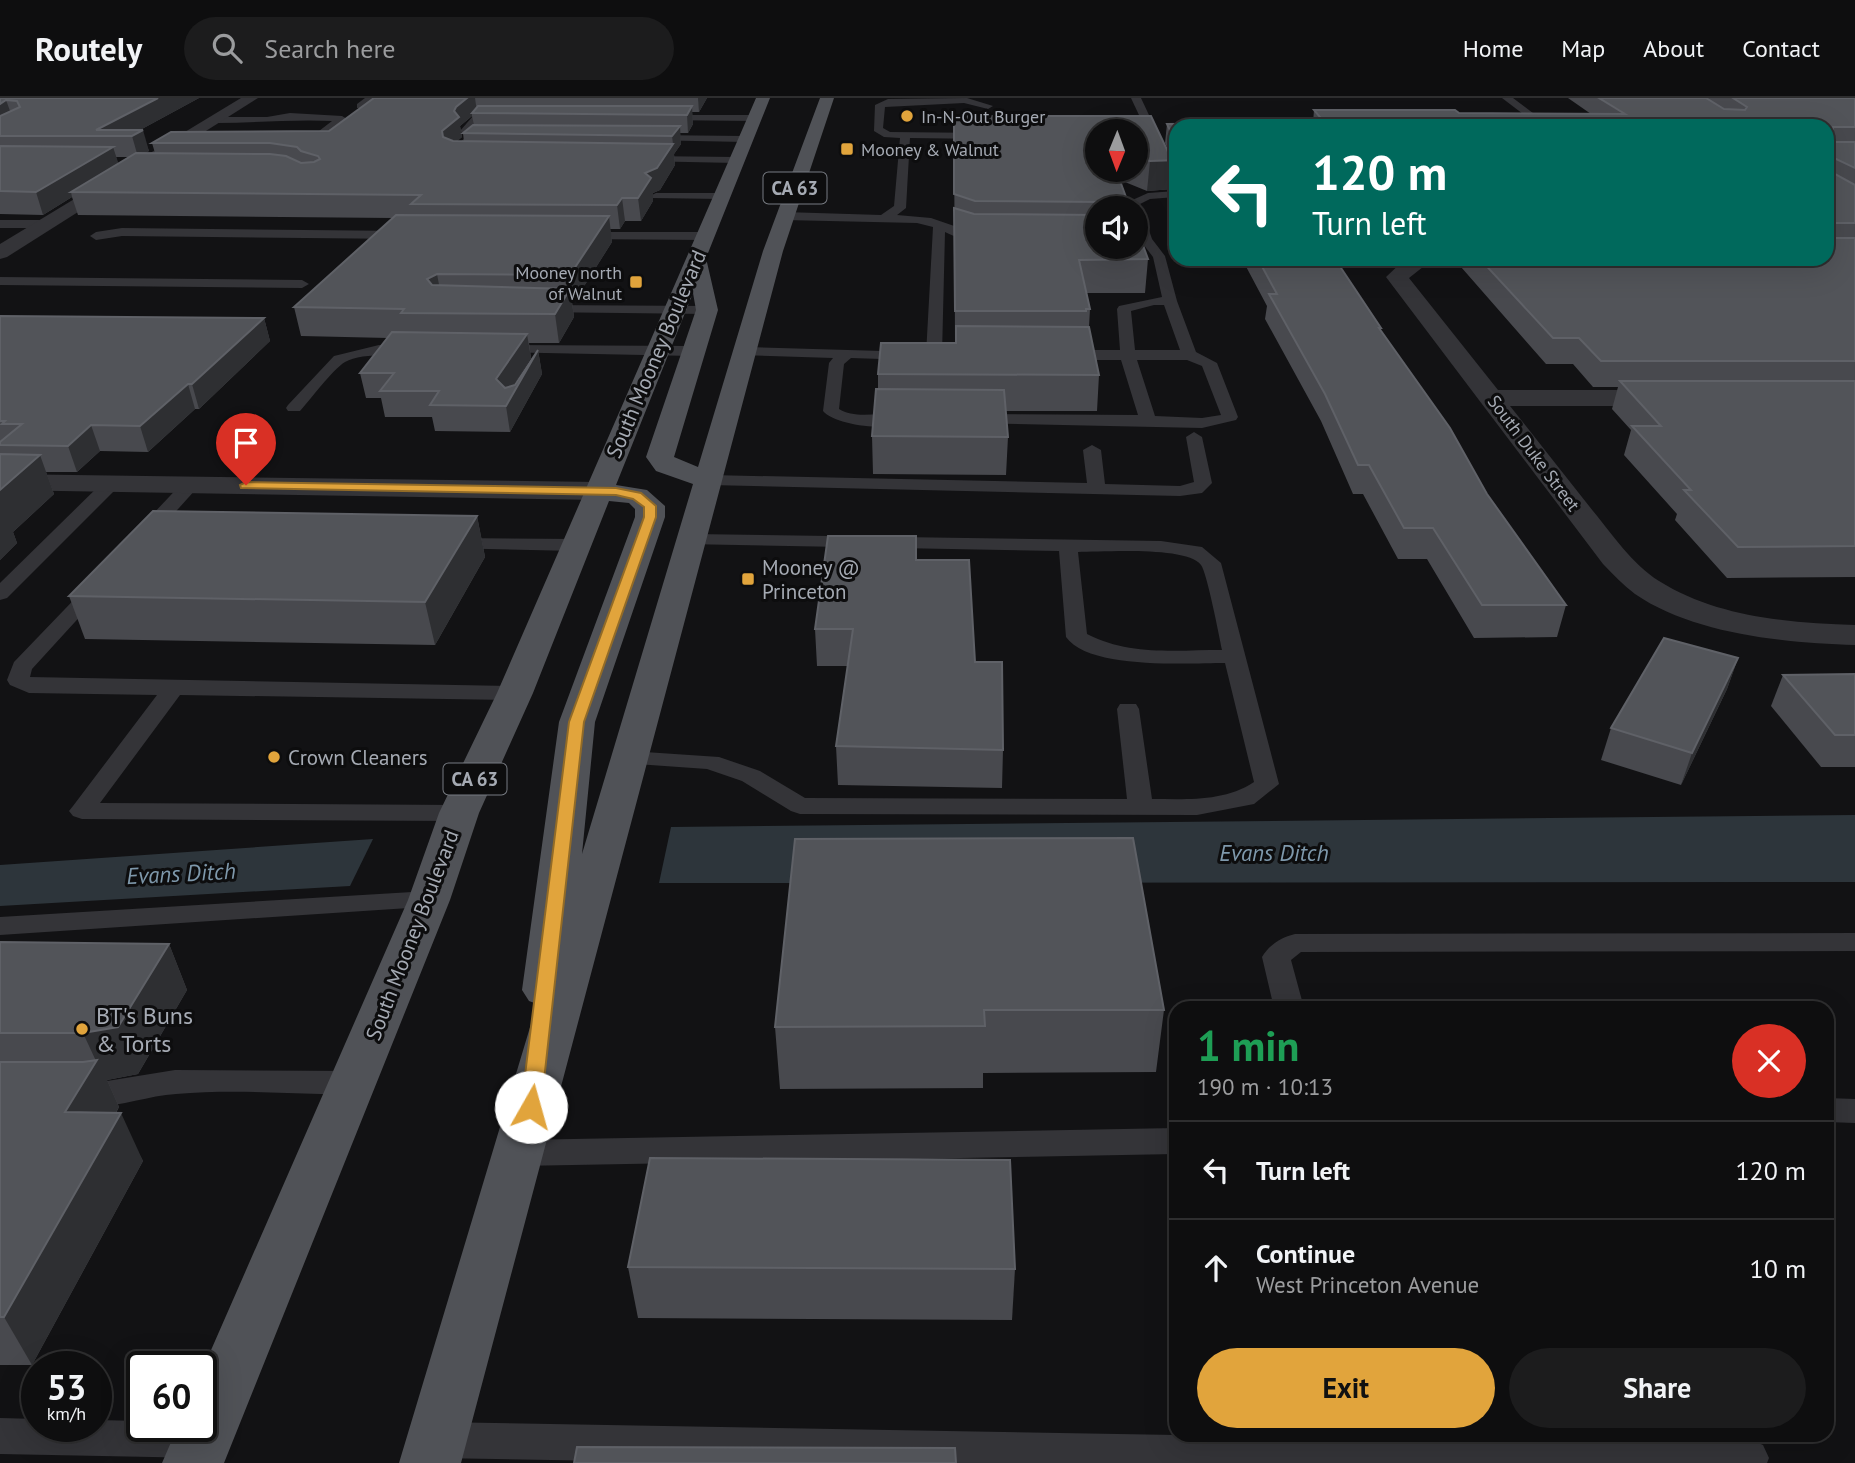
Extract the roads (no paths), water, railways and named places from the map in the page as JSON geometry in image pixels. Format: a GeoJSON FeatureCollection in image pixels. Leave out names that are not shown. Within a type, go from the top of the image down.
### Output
{"type":"FeatureCollection","features":[{"type":"Feature","properties":{"kind":"main road","name":"CA 63"},"geometry":{"type":"LineString","coordinates":[[433,1451],[784,216],[827,98]]}},
{"type":"Feature","properties":{"kind":"main road","name":"South Mooney Boulevard"},"geometry":{"type":"LineString","coordinates":[[198,1452],[429,901],[459,813],[515,693],[599,491],[675,351],[691,310],[700,247],[752,124]]}},
{"type":"Feature","properties":{"kind":"main road"},"geometry":{"type":"LineString","coordinates":[[675,351],[660,457],[666,465],[710,480]]}},
{"type":"Feature","properties":{"kind":"main road"},"geometry":{"type":"LineString","coordinates":[[531,1107],[577,722],[650,517],[650,506],[637,496],[599,491]]}},
{"type":"Feature","properties":{"kind":"street"},"geometry":{"type":"LineString","coordinates":[[0,253],[134,165],[252,103]]}},
{"type":"Feature","properties":{"kind":"street","name":"South Duke Street"},"geometry":{"type":"LineString","coordinates":[[1412,266],[1398,277],[1614,557],[1647,588],[1705,615],[1820,635],[1855,635]]}},
{"type":"Feature","properties":{"kind":"street"},"geometry":{"type":"LineString","coordinates":[[1492,398],[1688,398]]}},
{"type":"Feature","properties":{"kind":"street"},"geometry":{"type":"LineString","coordinates":[[0,482],[599,491]]}},
{"type":"Feature","properties":{"kind":"lane"},"geometry":{"type":"LineString","coordinates":[[1136,98],[1140,119],[1152,133],[1162,153]]}},
{"type":"Feature","properties":{"kind":"lane"},"geometry":{"type":"LineString","coordinates":[[1507,98],[1536,119]]}},
{"type":"Feature","properties":{"kind":"lane"},"geometry":{"type":"LineString","coordinates":[[407,101],[422,99]]}},
{"type":"Feature","properties":{"kind":"lane"},"geometry":{"type":"LineString","coordinates":[[363,102],[412,107],[422,99]]}},
{"type":"Feature","properties":{"kind":"lane"},"geometry":{"type":"LineString","coordinates":[[980,128],[979,109],[988,106],[964,100],[888,102],[880,105],[878,129],[882,133],[905,135],[980,128],[994,135]]}},
{"type":"Feature","properties":{"kind":"lane"},"geometry":{"type":"LineString","coordinates":[[277,106],[321,106]]}},
{"type":"Feature","properties":{"kind":"lane"},"geometry":{"type":"LineString","coordinates":[[647,114],[752,124]]}},
{"type":"Feature","properties":{"kind":"lane"},"geometry":{"type":"LineString","coordinates":[[217,120],[267,120],[290,116],[342,119],[310,143],[288,147]]}},
{"type":"Feature","properties":{"kind":"lane"},"geometry":{"type":"LineString","coordinates":[[472,137],[465,131],[477,118],[524,118]]}},
{"type":"Feature","properties":{"kind":"lane"},"geometry":{"type":"LineString","coordinates":[[267,120],[258,126],[259,128],[282,129]]}},
{"type":"Feature","properties":{"kind":"lane"},"geometry":{"type":"LineString","coordinates":[[632,138],[699,139],[752,124]]}},
{"type":"Feature","properties":{"kind":"lane"},"geometry":{"type":"LineString","coordinates":[[634,159],[688,159],[752,124]]}},
{"type":"Feature","properties":{"kind":"lane"},"geometry":{"type":"LineString","coordinates":[[1148,134],[1165,128]]}},
{"type":"Feature","properties":{"kind":"lane"},"geometry":{"type":"LineString","coordinates":[[305,129],[328,130]]}},
{"type":"Feature","properties":{"kind":"lane"},"geometry":{"type":"LineString","coordinates":[[874,230],[882,216],[900,208],[905,135]]}},
{"type":"Feature","properties":{"kind":"lane"},"geometry":{"type":"LineString","coordinates":[[471,157],[452,154],[472,137],[485,137]]}},
{"type":"Feature","properties":{"kind":"lane"},"geometry":{"type":"LineString","coordinates":[[688,159],[699,139]]}},
{"type":"Feature","properties":{"kind":"lane"},"geometry":{"type":"LineString","coordinates":[[174,146],[199,147]]}},
{"type":"Feature","properties":{"kind":"lane"},"geometry":{"type":"LineString","coordinates":[[134,165],[164,170]]}},
{"type":"Feature","properties":{"kind":"lane"},"geometry":{"type":"LineString","coordinates":[[1148,196],[1169,194]]}},
{"type":"Feature","properties":{"kind":"lane"},"geometry":{"type":"LineString","coordinates":[[656,196],[721,196]]}},
{"type":"Feature","properties":{"kind":"lane"},"geometry":{"type":"LineString","coordinates":[[784,216],[882,216],[917,219],[962,237],[1001,239]]}},
{"type":"Feature","properties":{"kind":"lane"},"geometry":{"type":"LineString","coordinates":[[0,224],[47,224]]}},
{"type":"Feature","properties":{"kind":"lane"},"geometry":{"type":"LineString","coordinates":[[745,352],[941,355],[939,226]]}},
{"type":"Feature","properties":{"kind":"lane"},"geometry":{"type":"LineString","coordinates":[[96,236],[122,232],[415,235]]}},
{"type":"Feature","properties":{"kind":"lane"},"geometry":{"type":"LineString","coordinates":[[567,236],[700,247]]}},
{"type":"Feature","properties":{"kind":"lane"},"geometry":{"type":"LineString","coordinates":[[1148,246],[1159,256],[1170,301],[1189,355]]}},
{"type":"Feature","properties":{"kind":"lane"},"geometry":{"type":"LineString","coordinates":[[0,281],[302,284]]}},
{"type":"Feature","properties":{"kind":"lane"},"geometry":{"type":"LineString","coordinates":[[1147,420],[1128,356],[1124,309],[1154,301],[1170,301]]}},
{"type":"Feature","properties":{"kind":"lane"},"geometry":{"type":"LineString","coordinates":[[524,309],[691,310]]}},
{"type":"Feature","properties":{"kind":"lane"},"geometry":{"type":"LineString","coordinates":[[294,408],[340,359],[379,349],[423,349]]}},
{"type":"Feature","properties":{"kind":"lane"},"geometry":{"type":"LineString","coordinates":[[483,349],[542,355],[675,351]]}},
{"type":"Feature","properties":{"kind":"lane"},"geometry":{"type":"LineString","coordinates":[[846,355],[837,363],[831,411],[836,417],[919,419]]}},
{"type":"Feature","properties":{"kind":"lane"},"geometry":{"type":"LineString","coordinates":[[959,419],[1209,423],[1230,417],[1209,363],[1189,355],[1045,355]]}},
{"type":"Feature","properties":{"kind":"lane"},"geometry":{"type":"LineString","coordinates":[[710,480],[1097,491],[1196,489],[1203,483],[1203,474],[1194,438]]}},
{"type":"Feature","properties":{"kind":"lane"},"geometry":{"type":"LineString","coordinates":[[1092,450],[1097,491]]}},
{"type":"Feature","properties":{"kind":"lane"},"geometry":{"type":"LineString","coordinates":[[0,594],[112,483]]}},
{"type":"Feature","properties":{"kind":"lane"},"geometry":{"type":"LineString","coordinates":[[167,540],[136,545],[191,484]]}},
{"type":"Feature","properties":{"kind":"lane"},"geometry":{"type":"LineString","coordinates":[[630,758],[710,762],[751,776],[800,806],[1198,807],[1245,799],[1267,784],[1211,564],[1195,551],[1161,547],[692,540]]}},
{"type":"Feature","properties":{"kind":"lane"},"geometry":{"type":"LineString","coordinates":[[426,543],[576,545]]}},
{"type":"Feature","properties":{"kind":"lane"},"geometry":{"type":"LineString","coordinates":[[1068,545],[1077,637],[1092,647],[1129,654],[1235,656]]}},
{"type":"Feature","properties":{"kind":"lane"},"geometry":{"type":"LineString","coordinates":[[113,569],[22,667],[18,680],[29,686],[515,693]]}},
{"type":"Feature","properties":{"kind":"lane"},"geometry":{"type":"LineString","coordinates":[[174,688],[82,811],[459,813]]}},
{"type":"Feature","properties":{"kind":"lane"},"geometry":{"type":"LineString","coordinates":[[1128,709],[1140,807]]}},
{"type":"Feature","properties":{"kind":"lane"},"geometry":{"type":"LineString","coordinates":[[7,929],[429,901]]}},
{"type":"Feature","properties":{"kind":"lane"},"geometry":{"type":"LineString","coordinates":[[1287,1001],[1276,957],[1295,943],[1855,942]]}},
{"type":"Feature","properties":{"kind":"lane"},"geometry":{"type":"LineString","coordinates":[[54,1088],[105,1095],[180,1082],[354,1083]]}},
{"type":"Feature","properties":{"kind":"lane"},"geometry":{"type":"LineString","coordinates":[[1834,1110],[1855,1111]]}},
{"type":"Feature","properties":{"kind":"lane"},"geometry":{"type":"LineString","coordinates":[[518,1153],[1169,1141]]}},
{"type":"Feature","properties":{"kind":"lane"},"geometry":{"type":"LineString","coordinates":[[0,1436],[198,1452]]}},
{"type":"Feature","properties":{"kind":"lane"},"geometry":{"type":"LineString","coordinates":[[433,1451],[1550,1460],[1749,1458]]}},
{"type":"Feature","properties":{"kind":"water","name":"Evans Ditch"},"geometry":{"type":"Polygon","coordinates":[[[1855,815],[1855,882],[659,883],[671,827],[1855,815]]]}},
{"type":"Feature","properties":{"kind":"water","name":"Evans Ditch"},"geometry":{"type":"Polygon","coordinates":[[[373,839],[350,886],[0,906],[0,865],[373,839]]]}},
{"type":"Feature","properties":{"kind":"place","name":"In-N-Out Burger"},"geometry":{"type":"Point","coordinates":[907,116]}},
{"type":"Feature","properties":{"kind":"place","name":"Mooney & Walnut"},"geometry":{"type":"Point","coordinates":[847,149]}},
{"type":"Feature","properties":{"kind":"place","name":"Mooney north of Walnut"},"geometry":{"type":"Point","coordinates":[636,282]}},
{"type":"Feature","properties":{"kind":"place","name":"Mooney @ Princeton"},"geometry":{"type":"Point","coordinates":[748,579]}},
{"type":"Feature","properties":{"kind":"place","name":"Crown Cleaners"},"geometry":{"type":"Point","coordinates":[274,757]}},
{"type":"Feature","properties":{"kind":"place","name":"BT's Buns & Torts"},"geometry":{"type":"Point","coordinates":[82,1029]}}]}
